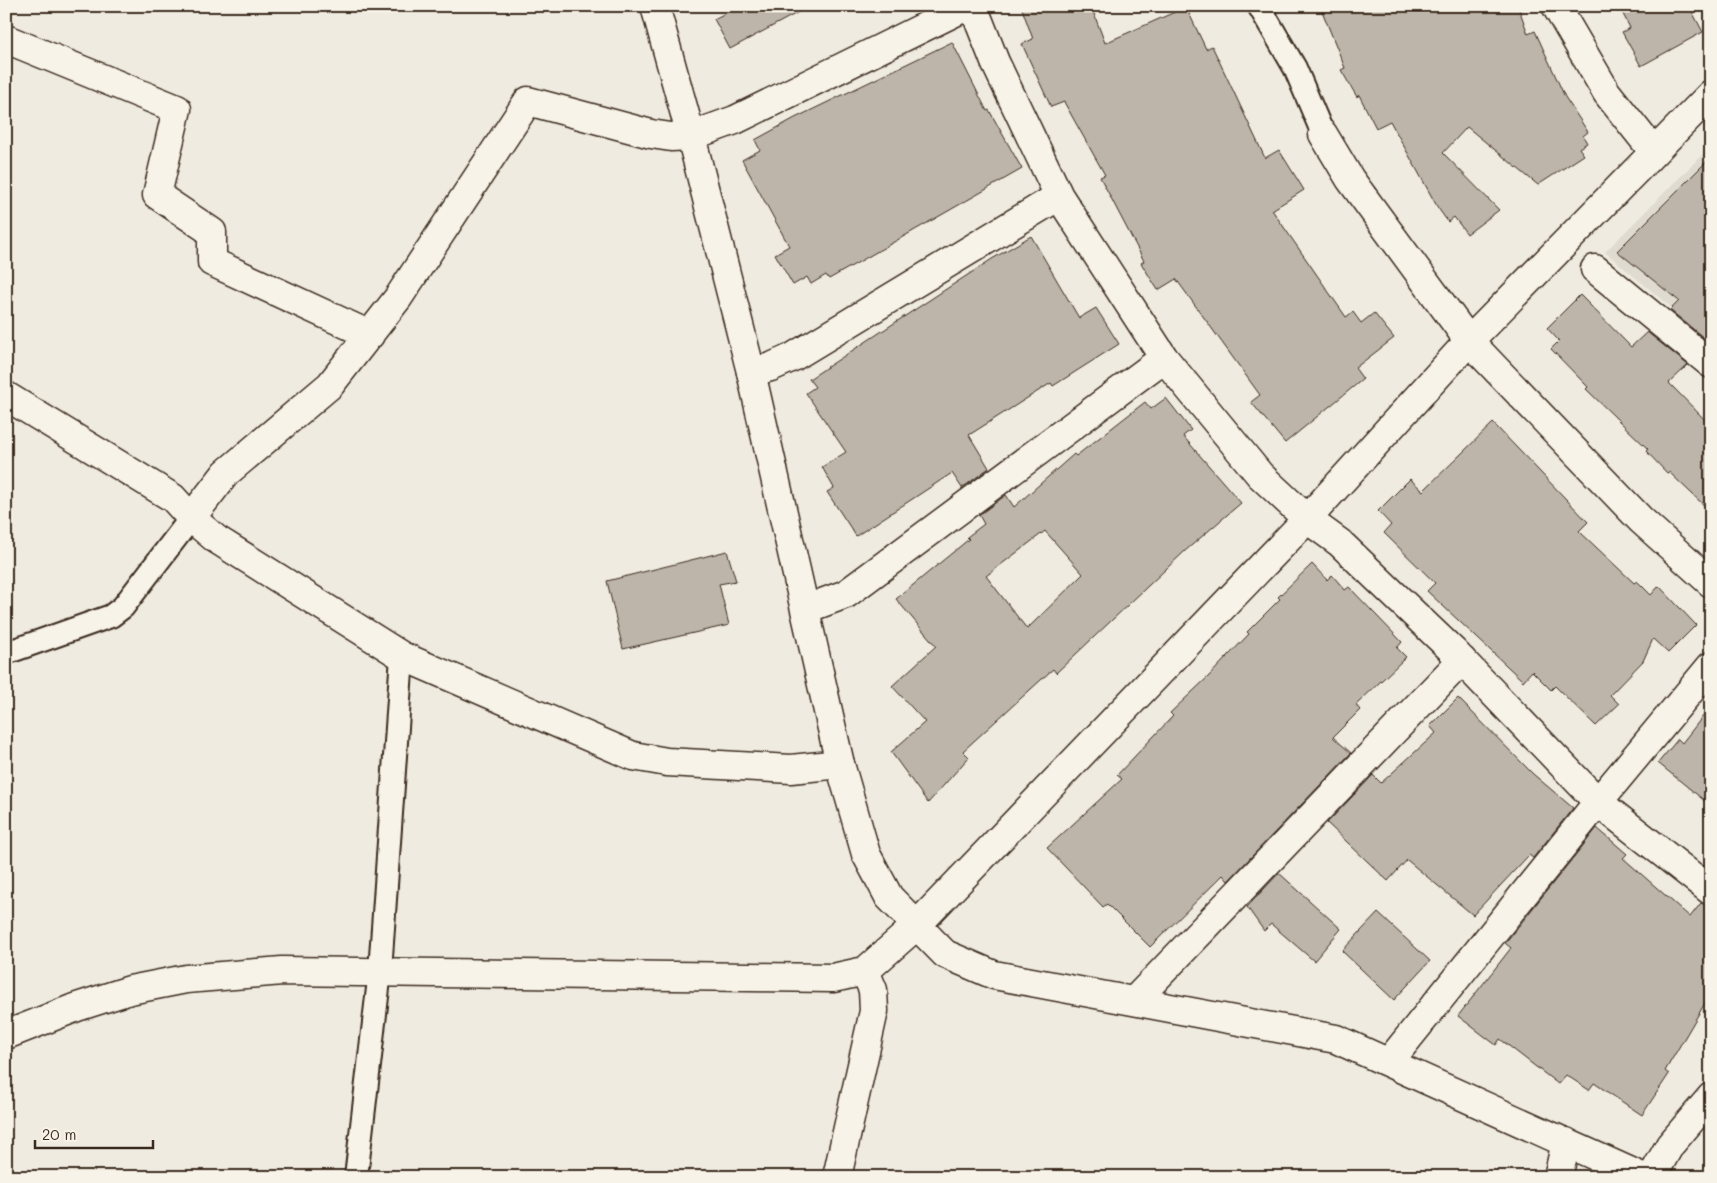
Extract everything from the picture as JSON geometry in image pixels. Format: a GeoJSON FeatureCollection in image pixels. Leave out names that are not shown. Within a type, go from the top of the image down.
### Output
{"type":"FeatureCollection","features":[{"type":"Feature","properties":{"kind":"street"},"geometry":{"type":"LineString","coordinates":[[655,6],[691,136],[751,372],[840,764],[866,854],[889,897],[945,954],[994,975],[1336,1039],[1642,1177]]}},
{"type":"Feature","properties":{"kind":"street"},"geometry":{"type":"LineString","coordinates":[[191,518],[226,473],[330,385],[398,298],[528,101],[651,134],[671,138],[691,136],[735,120],[967,6]]}},
{"type":"Feature","properties":{"kind":"street"},"geometry":{"type":"LineString","coordinates":[[973,6],[995,62],[1059,196],[1164,358],[1260,475],[1307,518],[1340,543],[1462,660],[1598,802],[1711,891]]}},
{"type":"Feature","properties":{"kind":"street"},"geometry":{"type":"LineString","coordinates":[[1556,6],[1607,93],[1654,152]]}},
{"type":"Feature","properties":{"kind":"street"},"geometry":{"type":"LineString","coordinates":[[6,39],[177,109],[157,195],[212,232],[212,262],[370,335]]}},
{"type":"Feature","properties":{"kind":"street"},"geometry":{"type":"LineString","coordinates":[[6,1035],[130,990],[186,979],[282,971],[833,978],[865,971],[917,925],[1307,518],[1469,341],[1711,94]]}},
{"type":"Feature","properties":{"kind":"street"},"geometry":{"type":"LineString","coordinates":[[1323,134],[1350,179],[1469,341],[1641,520],[1707,571]]}},
{"type":"Feature","properties":{"kind":"street"},"geometry":{"type":"LineString","coordinates":[[751,372],[771,367],[794,357],[1059,196]]}},
{"type":"Feature","properties":{"kind":"street"},"geometry":{"type":"LineString","coordinates":[[1595,269],[1711,364]]}},
{"type":"Feature","properties":{"kind":"street"},"geometry":{"type":"LineString","coordinates":[[806,609],[846,594],[1164,358]]}},
{"type":"Feature","properties":{"kind":"street"},"geometry":{"type":"LineString","coordinates":[[6,396],[173,498],[191,518],[216,539],[402,656],[633,756],[667,762],[791,770],[840,764]]}},
{"type":"Feature","properties":{"kind":"street"},"geometry":{"type":"LineString","coordinates":[[1135,1000],[1462,660]]}},
{"type":"Feature","properties":{"kind":"street"},"geometry":{"type":"LineString","coordinates":[[1389,1062],[1598,802],[1711,666]]}},
{"type":"Feature","properties":{"kind":"street"},"geometry":{"type":"LineString","coordinates":[[837,1177],[874,1011],[873,990],[865,971]]}},
{"type":"Feature","properties":{"kind":"street"},"geometry":{"type":"LineString","coordinates":[[1652,1177],[1670,1145],[1711,1097]]}},
{"type":"Feature","properties":{"kind":"street"},"geometry":{"type":"LineString","coordinates":[[1558,1177],[1566,1142]]}},
{"type":"Feature","properties":{"kind":"lane"},"geometry":{"type":"LineString","coordinates":[[1259,6],[1295,68],[1323,134]]}},
{"type":"Feature","properties":{"kind":"lane"},"geometry":{"type":"LineString","coordinates":[[6,654],[111,616],[123,607],[191,518]]}},
{"type":"Feature","properties":{"kind":"lane"},"geometry":{"type":"LineString","coordinates":[[356,1177],[380,971],[399,677],[402,656]]}},
{"type":"Feature","properties":{"kind":"shaded area"},"geometry":{"type":"Polygon","coordinates":[[[1711,146],[1711,341],[1605,252],[1711,146]]]}},
{"type":"Feature","properties":{"kind":"building"},"geometry":{"type":"Polygon","coordinates":[[[739,6],[810,6],[730,49],[714,19],[739,6]]]}},
{"type":"Feature","properties":{"kind":"building"},"geometry":{"type":"Polygon","coordinates":[[[1021,6],[1091,6],[1105,43],[1186,7],[1206,49],[1212,46],[1265,158],[1279,150],[1304,190],[1272,210],[1346,317],[1353,312],[1361,323],[1374,313],[1394,338],[1355,368],[1363,379],[1285,443],[1251,402],[1260,395],[1176,279],[1158,290],[1141,263],[1144,261],[1100,177],[1105,175],[1064,102],[1051,107],[1022,44],[1033,39],[1021,6]]]}},
{"type":"Feature","properties":{"kind":"building"},"geometry":{"type":"Polygon","coordinates":[[[1320,6],[1518,6],[1528,34],[1535,31],[1565,97],[1588,132],[1583,136],[1587,143],[1579,148],[1584,155],[1538,185],[1467,127],[1443,153],[1499,210],[1467,234],[1454,217],[1448,222],[1438,208],[1390,121],[1376,128],[1359,95],[1357,97],[1341,70],[1345,68],[1320,6]]]}},
{"type":"Feature","properties":{"kind":"building"},"geometry":{"type":"Polygon","coordinates":[[[1619,6],[1689,6],[1703,32],[1641,66],[1622,32],[1630,28],[1619,6]]]}},
{"type":"Feature","properties":{"kind":"building"},"geometry":{"type":"Polygon","coordinates":[[[952,42],[987,111],[989,110],[1022,169],[829,279],[826,275],[811,284],[807,277],[793,285],[775,254],[789,246],[742,160],[760,150],[755,140],[795,118],[952,42]]]}},
{"type":"Feature","properties":{"kind":"building"},"geometry":{"type":"Polygon","coordinates":[[[1711,157],[1710,343],[1670,310],[1679,301],[1617,251],[1711,157]]]}},
{"type":"Feature","properties":{"kind":"building"},"geometry":{"type":"Polygon","coordinates":[[[1031,236],[1079,318],[1096,308],[1119,344],[1053,386],[1051,383],[969,435],[989,468],[962,488],[952,473],[856,536],[827,492],[834,488],[822,467],[846,452],[806,393],[815,387],[809,379],[992,259],[1031,236]]]}},
{"type":"Feature","properties":{"kind":"building"},"geometry":{"type":"Polygon","coordinates":[[[1580,295],[1631,347],[1647,332],[1688,365],[1669,383],[1711,426],[1711,512],[1669,472],[1667,473],[1646,451],[1648,449],[1586,389],[1588,387],[1551,349],[1559,341],[1547,328],[1580,295]]]}},
{"type":"Feature","properties":{"kind":"building"},"geometry":{"type":"Polygon","coordinates":[[[1166,398],[1191,430],[1183,436],[1241,503],[1185,551],[1056,673],[1053,669],[963,751],[969,757],[928,803],[891,752],[925,722],[892,686],[936,646],[896,599],[969,539],[967,537],[984,524],[979,515],[1006,495],[1014,507],[1074,454],[1076,456],[1145,402],[1151,409],[1166,398]],[[1045,531],[986,576],[1027,629],[1083,574],[1045,531]]]}},
{"type":"Feature","properties":{"kind":"building"},"geometry":{"type":"Polygon","coordinates":[[[1493,423],[1588,522],[1579,531],[1634,583],[1637,581],[1651,595],[1659,586],[1696,625],[1668,653],[1653,639],[1643,661],[1610,695],[1619,704],[1596,726],[1555,686],[1551,690],[1532,671],[1523,681],[1427,591],[1435,583],[1384,533],[1391,525],[1378,511],[1410,479],[1423,491],[1493,423]]]}},
{"type":"Feature","properties":{"kind":"building"},"geometry":{"type":"Polygon","coordinates":[[[727,551],[736,581],[719,584],[729,625],[623,649],[607,581],[727,551]]]}},
{"type":"Feature","properties":{"kind":"building"},"geometry":{"type":"Polygon","coordinates":[[[1312,564],[1327,580],[1332,575],[1345,590],[1349,587],[1402,642],[1397,648],[1406,657],[1356,705],[1360,710],[1333,737],[1351,753],[1228,881],[1223,875],[1150,947],[1107,904],[1103,907],[1047,848],[1122,779],[1117,775],[1173,716],[1170,713],[1249,634],[1247,632],[1280,599],[1278,597],[1312,564]]]}},
{"type":"Feature","properties":{"kind":"building"},"geometry":{"type":"Polygon","coordinates":[[[1458,698],[1533,774],[1573,808],[1533,858],[1529,855],[1473,915],[1407,860],[1388,881],[1327,823],[1373,775],[1381,783],[1436,733],[1430,726],[1458,698]]]}},
{"type":"Feature","properties":{"kind":"building"},"geometry":{"type":"Polygon","coordinates":[[[1711,706],[1711,806],[1658,763],[1678,739],[1682,743],[1711,706]]]}},
{"type":"Feature","properties":{"kind":"building"},"geometry":{"type":"Polygon","coordinates":[[[1597,828],[1627,854],[1623,858],[1690,917],[1701,903],[1711,906],[1711,993],[1665,1071],[1669,1074],[1642,1115],[1594,1083],[1589,1090],[1566,1075],[1558,1084],[1500,1039],[1496,1045],[1458,1016],[1511,948],[1505,943],[1597,828]]]}},
{"type":"Feature","properties":{"kind":"building"},"geometry":{"type":"Polygon","coordinates":[[[1279,873],[1341,929],[1314,961],[1271,924],[1264,931],[1247,907],[1279,873]]]}},
{"type":"Feature","properties":{"kind":"building"},"geometry":{"type":"Polygon","coordinates":[[[1378,913],[1430,961],[1394,1000],[1342,951],[1378,913]]]}}]}
